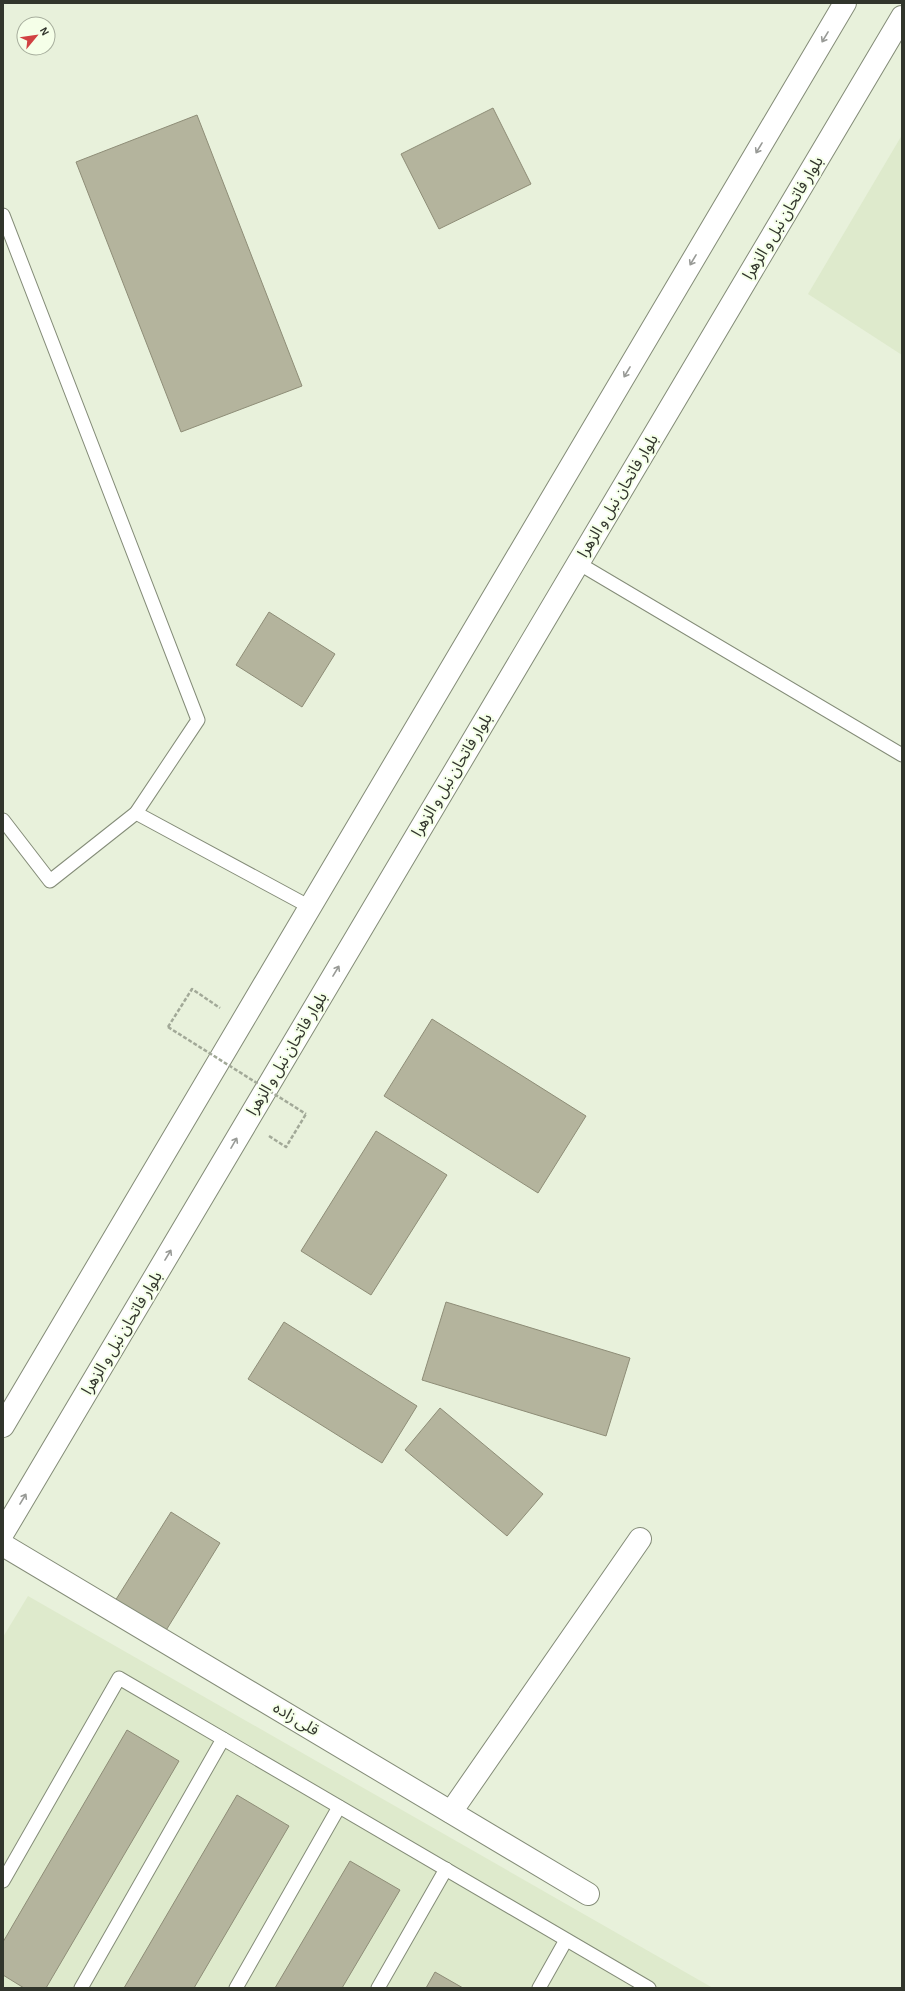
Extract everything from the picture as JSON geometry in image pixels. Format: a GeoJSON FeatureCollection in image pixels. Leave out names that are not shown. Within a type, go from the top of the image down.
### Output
{"type":"FeatureCollection","features":[{"type":"Feature","properties":{"kind":"main road"},"geometry":{"type":"LineString","coordinates":[[3,1426],[845,3]]}},
{"type":"Feature","properties":{"kind":"main road","name":"بلوار فاتحان نبل و الزهرا"},"geometry":{"type":"LineString","coordinates":[[3,1533],[902,17]]}},
{"type":"Feature","properties":{"kind":"main road"},"geometry":{"type":"LineString","coordinates":[[451,1812],[640,1539]]}},
{"type":"Feature","properties":{"kind":"main road","name":"قلی زاده"},"geometry":{"type":"LineString","coordinates":[[3,1545],[588,1894]]}},
{"type":"Feature","properties":{"kind":"lane"},"geometry":{"type":"LineString","coordinates":[[3,215],[198,720],[136,813],[50,881],[3,820]]}},
{"type":"Feature","properties":{"kind":"lane"},"geometry":{"type":"LineString","coordinates":[[578,563],[902,755]]}},
{"type":"Feature","properties":{"kind":"lane"},"geometry":{"type":"LineString","coordinates":[[136,813],[310,907]]}},
{"type":"Feature","properties":{"kind":"lane"},"geometry":{"type":"LineString","coordinates":[[3,1881],[119,1678],[649,1988]]}},
{"type":"Feature","properties":{"kind":"lane"},"geometry":{"type":"LineString","coordinates":[[81,1988],[223,1739]]}},
{"type":"Feature","properties":{"kind":"lane"},"geometry":{"type":"LineString","coordinates":[[236,1988],[340,1807]]}},
{"type":"Feature","properties":{"kind":"lane"},"geometry":{"type":"LineString","coordinates":[[378,1988],[446,1870]]}},
{"type":"Feature","properties":{"kind":"lane"},"geometry":{"type":"LineString","coordinates":[[539,1988],[566,1940]]}},
{"type":"Feature","properties":{"kind":"path"},"geometry":{"type":"LineString","coordinates":[[242,1022],[192,990],[168,1027],[306,1114],[286,1147]]}},
{"type":"Feature","properties":{"kind":"shaded area"},"geometry":{"type":"Polygon","coordinates":[[[902,135],[902,355],[808,294],[902,135]]]}},
{"type":"Feature","properties":{"kind":"shaded area"},"geometry":{"type":"Polygon","coordinates":[[[28,1596],[713,1988],[3,1988],[3,1637],[28,1596]]]}},
{"type":"Feature","properties":{"kind":"building"},"geometry":{"type":"Polygon","coordinates":[[[493,108],[531,184],[439,229],[401,154],[493,108]]]}},
{"type":"Feature","properties":{"kind":"building"},"geometry":{"type":"Polygon","coordinates":[[[197,115],[302,386],[181,432],[76,162],[197,115]]]}},
{"type":"Feature","properties":{"kind":"building"},"geometry":{"type":"Polygon","coordinates":[[[269,612],[335,654],[302,707],[236,665],[269,612]]]}},
{"type":"Feature","properties":{"kind":"building"},"geometry":{"type":"Polygon","coordinates":[[[432,1019],[586,1116],[538,1193],[384,1096],[432,1019]]]}},
{"type":"Feature","properties":{"kind":"building"},"geometry":{"type":"Polygon","coordinates":[[[376,1131],[447,1175],[371,1295],[301,1251],[376,1131]]]}},
{"type":"Feature","properties":{"kind":"building"},"geometry":{"type":"Polygon","coordinates":[[[446,1302],[630,1358],[606,1436],[422,1380],[446,1302]]]}},
{"type":"Feature","properties":{"kind":"building"},"geometry":{"type":"Polygon","coordinates":[[[284,1322],[417,1406],[382,1463],[248,1379],[284,1322]]]}},
{"type":"Feature","properties":{"kind":"building"},"geometry":{"type":"Polygon","coordinates":[[[440,1408],[543,1494],[507,1536],[405,1450],[440,1408]]]}},
{"type":"Feature","properties":{"kind":"building"},"geometry":{"type":"Polygon","coordinates":[[[171,1512],[220,1543],[165,1632],[115,1601],[171,1512]]]}},
{"type":"Feature","properties":{"kind":"building"},"geometry":{"type":"Polygon","coordinates":[[[127,1730],[179,1761],[46,1988],[24,1988],[3,1975],[3,1942],[127,1730]]]}},
{"type":"Feature","properties":{"kind":"building"},"geometry":{"type":"Polygon","coordinates":[[[237,1795],[289,1826],[194,1988],[124,1988],[237,1795]]]}},
{"type":"Feature","properties":{"kind":"building"},"geometry":{"type":"Polygon","coordinates":[[[350,1861],[400,1890],[342,1988],[275,1988],[350,1861]]]}},
{"type":"Feature","properties":{"kind":"building"},"geometry":{"type":"Polygon","coordinates":[[[435,1972],[463,1988],[426,1988],[435,1972]]]}}]}
